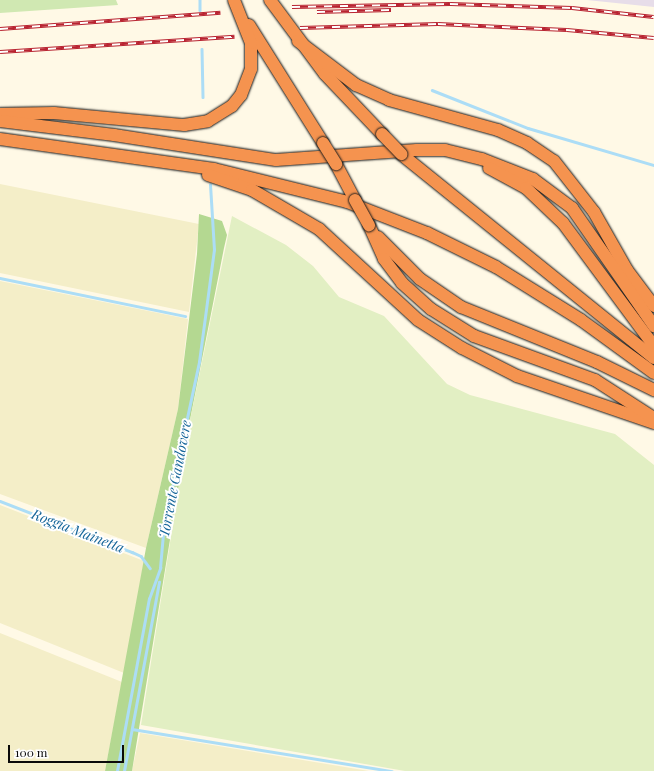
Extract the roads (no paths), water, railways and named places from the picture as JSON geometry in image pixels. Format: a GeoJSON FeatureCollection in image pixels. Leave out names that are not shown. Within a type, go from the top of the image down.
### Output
{"type":"FeatureCollection","features":[{"type":"Feature","properties":{"kind":"highway"},"geometry":{"type":"LineString","coordinates":[[0,114],[54,113],[184,125],[208,120],[232,106],[241,95],[251,69],[251,43],[234,0]]}},
{"type":"Feature","properties":{"kind":"highway"},"geometry":{"type":"LineString","coordinates":[[234,0],[336,164],[369,225],[384,259],[402,283],[431,309],[474,336],[596,380],[654,418]]}},
{"type":"Feature","properties":{"kind":"highway"},"geometry":{"type":"LineString","coordinates":[[270,0],[298,41],[401,154],[654,358]]}},
{"type":"Feature","properties":{"kind":"highway"},"geometry":{"type":"LineString","coordinates":[[298,41],[356,86],[389,100],[498,130],[527,143],[554,161],[594,212],[627,270],[654,306]]}},
{"type":"Feature","properties":{"kind":"highway"},"geometry":{"type":"LineString","coordinates":[[0,121],[276,160],[418,150],[445,150],[482,159],[515,170],[546,187],[582,220],[630,296],[654,326]]}},
{"type":"Feature","properties":{"kind":"highway"},"geometry":{"type":"LineString","coordinates":[[0,139],[137,156],[300,189],[347,202],[427,233],[550,300],[654,373]]}},
{"type":"Feature","properties":{"kind":"highway"},"geometry":{"type":"LineString","coordinates":[[418,150],[480,164],[526,188],[578,242],[636,326],[654,346]]}},
{"type":"Feature","properties":{"kind":"highway"},"geometry":{"type":"LineString","coordinates":[[137,156],[225,180],[286,208],[337,243],[436,334],[492,365],[654,423]]}},
{"type":"Feature","properties":{"kind":"highway"},"geometry":{"type":"LineString","coordinates":[[369,225],[409,270],[461,307],[598,362],[654,390]]}},
{"type":"Feature","properties":{"kind":"waterway","name":"Torrente Gandovere"},"geometry":{"type":"LineString","coordinates":[[200,0],[200,10]]}},
{"type":"Feature","properties":{"kind":"waterway","name":"Torrente Gandovere"},"geometry":{"type":"LineString","coordinates":[[202,49],[203,97]]}},
{"type":"Feature","properties":{"kind":"waterway"},"geometry":{"type":"LineString","coordinates":[[432,90],[528,128],[654,165]]}},
{"type":"Feature","properties":{"kind":"waterway","name":"Torrente Gandovere"},"geometry":{"type":"LineString","coordinates":[[117,771],[149,599],[160,568],[163,530],[199,362],[214,250],[210,185]]}},
{"type":"Feature","properties":{"kind":"waterway"},"geometry":{"type":"LineString","coordinates":[[0,278],[185,316]]}},
{"type":"Feature","properties":{"kind":"waterway","name":"Roggia Mainetta"},"geometry":{"type":"LineString","coordinates":[[0,501],[141,556],[150,568]]}},
{"type":"Feature","properties":{"kind":"waterway","name":"Roggia Mainetta"},"geometry":{"type":"LineString","coordinates":[[124,771],[159,582]]}},
{"type":"Feature","properties":{"kind":"waterway"},"geometry":{"type":"LineString","coordinates":[[132,729],[392,771]]}},
{"type":"Feature","properties":{"kind":"railway"},"geometry":{"type":"LineString","coordinates":[[292,7],[450,4],[572,8],[654,17]]}},
{"type":"Feature","properties":{"kind":"railway"},"geometry":{"type":"LineString","coordinates":[[317,12],[391,10]]}},
{"type":"Feature","properties":{"kind":"railway"},"geometry":{"type":"LineString","coordinates":[[0,29],[220,13]]}},
{"type":"Feature","properties":{"kind":"railway"},"geometry":{"type":"LineString","coordinates":[[300,28],[438,24],[567,30],[654,38]]}},
{"type":"Feature","properties":{"kind":"railway"},"geometry":{"type":"LineString","coordinates":[[0,52],[235,37]]}}]}
